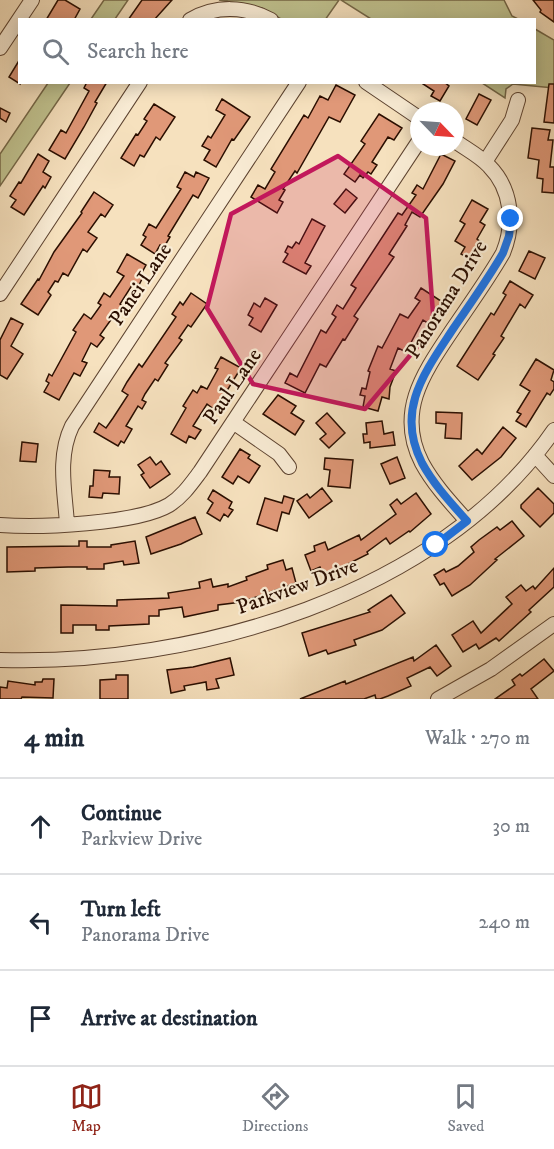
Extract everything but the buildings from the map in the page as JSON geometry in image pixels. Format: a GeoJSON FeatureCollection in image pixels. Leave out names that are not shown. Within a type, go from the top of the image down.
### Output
{"type":"FeatureCollection","features":[{"type":"Feature","properties":{"kind":"street"},"geometry":{"type":"LineString","coordinates":[[20,18],[32,0]]}},
{"type":"Feature","properties":{"kind":"street"},"geometry":{"type":"LineString","coordinates":[[194,18],[209,11],[228,8],[247,10],[266,18]]}},
{"type":"Feature","properties":{"kind":"street"},"geometry":{"type":"LineString","coordinates":[[0,48],[18,21]]}},
{"type":"Feature","properties":{"kind":"street"},"geometry":{"type":"LineString","coordinates":[[0,294],[139,84]]}},
{"type":"Feature","properties":{"kind":"street","name":"Panei Lane"},"geometry":{"type":"LineString","coordinates":[[67,524],[63,460],[65,442],[72,426],[298,84]]}},
{"type":"Feature","properties":{"kind":"street"},"geometry":{"type":"LineString","coordinates":[[369,84],[410,112]]}},
{"type":"Feature","properties":{"kind":"street"},"geometry":{"type":"LineString","coordinates":[[485,162],[512,120],[518,100]]}},
{"type":"Feature","properties":{"kind":"street","name":"Panorama Drive"},"geometry":{"type":"LineString","coordinates":[[464,147],[485,162],[498,178],[508,202],[511,219],[506,244],[491,273],[421,378],[412,417],[414,436],[423,464],[433,480],[467,521]]}},
{"type":"Feature","properties":{"kind":"street","name":"Paul Lane"},"geometry":{"type":"LineString","coordinates":[[0,525],[67,524],[142,515],[169,505],[188,487],[233,422],[410,155]]}},
{"type":"Feature","properties":{"kind":"street"},"geometry":{"type":"LineString","coordinates":[[233,422],[279,454],[289,467]]}},
{"type":"Feature","properties":{"kind":"street","name":"Parkview Drive"},"geometry":{"type":"LineString","coordinates":[[0,660],[120,654],[180,644],[243,629],[323,602],[382,577],[436,545],[506,486],[535,455],[554,430]]}},
{"type":"Feature","properties":{"kind":"street"},"geometry":{"type":"LineString","coordinates":[[535,455],[554,476]]}},
{"type":"Feature","properties":{"kind":"street"},"geometry":{"type":"LineString","coordinates":[[438,699],[491,669],[554,624]]}},
{"type":"Feature","properties":{"kind":"highlighted area"},"geometry":{"type":"Polygon","coordinates":[[[338,156],[426,218],[434,327],[365,409],[253,384],[207,308],[231,214],[338,156]]]}},
{"type":"Feature","properties":{"kind":"green space"},"geometry":{"type":"Polygon","coordinates":[[[104,0],[128,0],[116,18],[92,18],[104,0]]]}},
{"type":"Feature","properties":{"kind":"green space"},"geometry":{"type":"Polygon","coordinates":[[[219,0],[339,0],[326,18],[279,18],[262,8],[219,0]]]}},
{"type":"Feature","properties":{"kind":"green space"},"geometry":{"type":"Polygon","coordinates":[[[341,0],[504,0],[512,16],[516,18],[369,18],[341,0]]]}},
{"type":"Feature","properties":{"kind":"green space"},"geometry":{"type":"Polygon","coordinates":[[[536,30],[554,40],[554,88],[513,84],[536,84],[536,30]]]}},
{"type":"Feature","properties":{"kind":"green space"},"geometry":{"type":"Polygon","coordinates":[[[47,84],[69,84],[0,186],[0,154],[47,84]]]}},
{"type":"Feature","properties":{"kind":"green space"},"geometry":{"type":"Polygon","coordinates":[[[484,84],[513,84],[506,89],[505,98],[484,84]]]}},
{"type":"Feature","properties":{"kind":"route"},"geometry":{"type":"LineString","coordinates":[[436,545],[467,521],[433,480],[419,456],[412,427],[414,401],[421,378],[503,253],[509,236],[511,219]]}}]}
